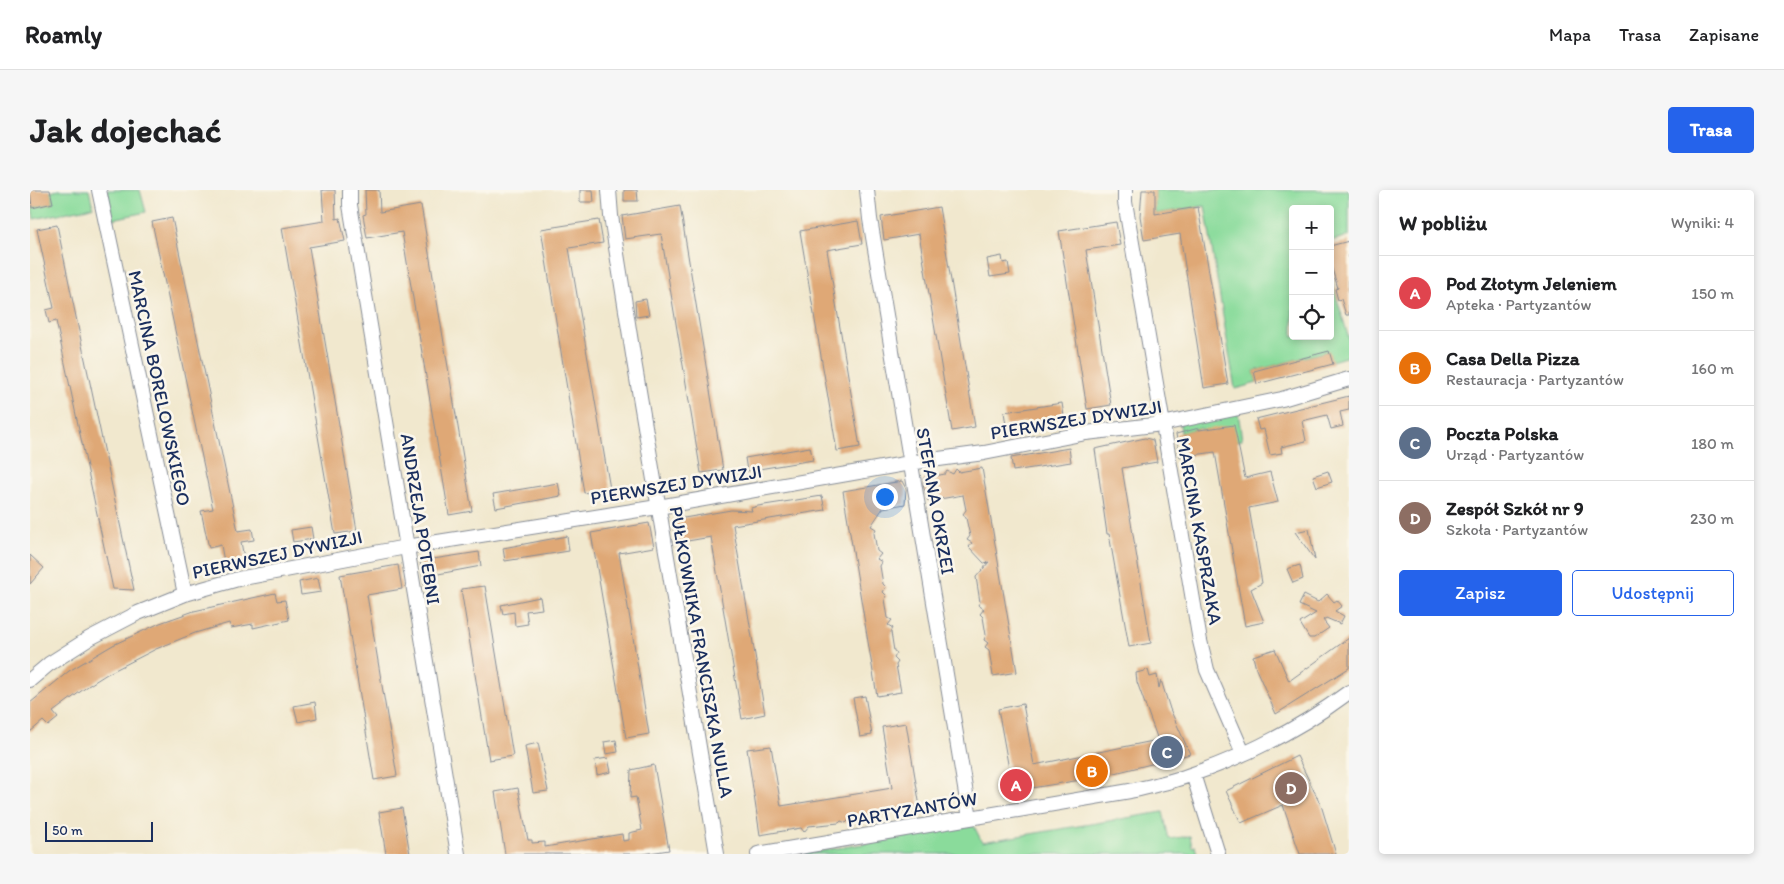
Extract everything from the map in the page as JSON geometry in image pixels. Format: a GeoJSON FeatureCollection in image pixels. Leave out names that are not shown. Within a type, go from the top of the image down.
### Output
{"type":"FeatureCollection","features":[{"type":"Feature","properties":{"kind":"street","name":"MARCINA BORELOWSKIEGO"},"geometry":{"type":"LineString","coordinates":[[99,190],[185,594]]}},
{"type":"Feature","properties":{"kind":"street","name":"ANDRZEJA POTEBNI"},"geometry":{"type":"LineString","coordinates":[[350,190],[350,205],[458,854]]}},
{"type":"Feature","properties":{"kind":"street","name":"PUŁKOWNIKA FRANCISZKA NULLA"},"geometry":{"type":"LineString","coordinates":[[609,190],[612,225],[717,854]]}},
{"type":"Feature","properties":{"kind":"street","name":"STEFANA OKRZEI"},"geometry":{"type":"LineString","coordinates":[[867,190],[871,228],[970,818]]}},
{"type":"Feature","properties":{"kind":"street","name":"MARCINA KASPRZAKA"},"geometry":{"type":"LineString","coordinates":[[1125,190],[1125,202],[1200,641],[1207,670],[1243,753]]}},
{"type":"Feature","properties":{"kind":"street","name":"PIERWSZEJ DYWIZJI"},"geometry":{"type":"LineString","coordinates":[[30,680],[49,664],[90,638],[138,613],[185,594],[287,568],[659,507],[910,463],[984,453],[1086,433],[1162,424],[1282,399],[1349,379]]}},
{"type":"Feature","properties":{"kind":"street","name":"PARTYZANTÓW"},"geometry":{"type":"LineString","coordinates":[[758,854],[1130,791],[1193,774],[1298,727],[1349,692]]}},
{"type":"Feature","properties":{"kind":"street"},"geometry":{"type":"LineString","coordinates":[[1193,774],[1218,854]]}},
{"type":"Feature","properties":{"kind":"green space"},"geometry":{"type":"Polygon","coordinates":[[[59,190],[89,190],[93,207],[34,219],[32,208],[53,203],[50,192],[59,190]]]}},
{"type":"Feature","properties":{"kind":"green space"},"geometry":{"type":"Polygon","coordinates":[[[107,190],[140,190],[146,212],[113,219],[107,190]]]}},
{"type":"Feature","properties":{"kind":"green space"},"geometry":{"type":"Polygon","coordinates":[[[1155,190],[1349,190],[1349,236],[1334,240],[1334,205],[1289,205],[1289,340],[1334,340],[1334,288],[1349,339],[1349,356],[1332,361],[1328,351],[1254,371],[1257,383],[1235,389],[1205,206],[1155,214],[1155,190]]]}},
{"type":"Feature","properties":{"kind":"green space"},"geometry":{"type":"Polygon","coordinates":[[[1238,412],[1242,440],[1237,441],[1199,428],[1181,433],[1180,423],[1238,412]]]}},
{"type":"Feature","properties":{"kind":"green space"},"geometry":{"type":"Polygon","coordinates":[[[1163,812],[1169,839],[1190,836],[1192,847],[1195,846],[1197,854],[801,854],[974,826],[982,842],[1163,812]]]}},
{"type":"Feature","properties":{"kind":"building"},"geometry":{"type":"Polygon","coordinates":[[[30,190],[50,190],[53,203],[32,208],[30,190]]]}},
{"type":"Feature","properties":{"kind":"building"},"geometry":{"type":"Polygon","coordinates":[[[322,190],[335,190],[336,219],[340,218],[345,241],[309,247],[357,531],[335,534],[282,228],[324,221],[322,190]]]}},
{"type":"Feature","properties":{"kind":"building"},"geometry":{"type":"Polygon","coordinates":[[[365,190],[379,190],[380,212],[421,205],[472,511],[449,515],[402,232],[367,238],[363,215],[366,214],[365,190]]]}},
{"type":"Feature","properties":{"kind":"building"},"geometry":{"type":"Polygon","coordinates":[[[580,190],[593,190],[594,202],[580,202],[580,190]]]}},
{"type":"Feature","properties":{"kind":"building"},"geometry":{"type":"Polygon","coordinates":[[[624,190],[637,190],[638,201],[624,201],[624,190]]]}},
{"type":"Feature","properties":{"kind":"building"},"geometry":{"type":"Polygon","coordinates":[[[1142,190],[1155,190],[1155,214],[1198,207],[1228,384],[1204,388],[1180,234],[1144,240],[1140,216],[1142,190]]]}},
{"type":"Feature","properties":{"kind":"building"},"geometry":{"type":"Polygon","coordinates":[[[680,206],[723,470],[701,473],[661,234],[625,239],[622,216],[680,206]]]}},
{"type":"Feature","properties":{"kind":"building"},"geometry":{"type":"Polygon","coordinates":[[[939,207],[975,427],[952,431],[919,234],[884,240],[881,217],[939,207]]]}},
{"type":"Feature","properties":{"kind":"building"},"geometry":{"type":"Polygon","coordinates":[[[172,218],[238,531],[252,529],[254,540],[241,542],[244,558],[224,562],[221,545],[209,548],[201,511],[213,509],[152,222],[172,218]]]}},
{"type":"Feature","properties":{"kind":"building"},"geometry":{"type":"Polygon","coordinates":[[[599,220],[603,243],[569,248],[610,489],[584,493],[541,229],[599,220]]]}},
{"type":"Feature","properties":{"kind":"building"},"geometry":{"type":"Polygon","coordinates":[[[858,221],[862,244],[827,250],[860,447],[837,451],[800,231],[858,221]]]}},
{"type":"Feature","properties":{"kind":"building"},"geometry":{"type":"Polygon","coordinates":[[[1116,222],[1120,245],[1086,250],[1111,405],[1087,409],[1059,231],[1116,222]]]}},
{"type":"Feature","properties":{"kind":"building"},"geometry":{"type":"Polygon","coordinates":[[[57,225],[134,590],[113,589],[56,321],[49,323],[46,310],[54,308],[37,229],[57,225]]]}},
{"type":"Feature","properties":{"kind":"building"},"geometry":{"type":"Polygon","coordinates":[[[1349,241],[1349,315],[1346,315],[1341,299],[1338,300],[1335,289],[1338,288],[1334,276],[1334,245],[1349,241]]]}},
{"type":"Feature","properties":{"kind":"building"},"geometry":{"type":"Polygon","coordinates":[[[1002,256],[1003,263],[1008,262],[1010,274],[990,277],[987,259],[1002,256]]]}},
{"type":"Feature","properties":{"kind":"building"},"geometry":{"type":"Polygon","coordinates":[[[646,299],[649,315],[636,317],[635,301],[646,299]]]}},
{"type":"Feature","properties":{"kind":"building"},"geometry":{"type":"Polygon","coordinates":[[[1329,351],[1333,364],[1257,384],[1254,371],[1329,351]]]}},
{"type":"Feature","properties":{"kind":"building"},"geometry":{"type":"Polygon","coordinates":[[[1349,396],[1349,410],[1340,412],[1343,426],[1331,429],[1327,415],[1302,421],[1306,441],[1281,447],[1282,453],[1270,455],[1264,429],[1259,430],[1256,419],[1349,396]]]}},
{"type":"Feature","properties":{"kind":"building"},"geometry":{"type":"Polygon","coordinates":[[[1062,403],[1064,416],[1006,425],[1004,412],[1062,403]]]}},
{"type":"Feature","properties":{"kind":"building"},"geometry":{"type":"Polygon","coordinates":[[[1234,425],[1245,478],[1270,472],[1278,502],[1249,508],[1262,583],[1251,589],[1264,622],[1245,626],[1215,452],[1180,457],[1176,434],[1199,428],[1199,430],[1234,425]]]}},
{"type":"Feature","properties":{"kind":"building"},"geometry":{"type":"Polygon","coordinates":[[[1145,438],[1153,440],[1157,462],[1122,468],[1151,643],[1129,647],[1109,534],[1107,534],[1095,449],[1145,438]]]}},
{"type":"Feature","properties":{"kind":"building"},"geometry":{"type":"Polygon","coordinates":[[[810,447],[813,460],[747,471],[745,458],[810,447]]]}},
{"type":"Feature","properties":{"kind":"building"},"geometry":{"type":"Polygon","coordinates":[[[1069,448],[1071,462],[1013,471],[1011,458],[1069,448]]]}},
{"type":"Feature","properties":{"kind":"building"},"geometry":{"type":"Polygon","coordinates":[[[982,468],[1017,672],[993,676],[989,650],[985,647],[988,643],[984,640],[986,635],[983,617],[980,614],[984,609],[978,605],[980,602],[976,577],[989,562],[984,563],[969,547],[972,543],[967,540],[970,536],[966,518],[963,514],[966,510],[963,495],[928,501],[923,485],[924,478],[945,474],[947,471],[953,474],[956,469],[959,472],[982,468]]]}},
{"type":"Feature","properties":{"kind":"building"},"geometry":{"type":"Polygon","coordinates":[[[1328,471],[1332,482],[1317,487],[1313,476],[1328,471]]]}},
{"type":"Feature","properties":{"kind":"building"},"geometry":{"type":"Polygon","coordinates":[[[902,481],[906,489],[905,504],[883,508],[871,526],[876,529],[874,533],[877,551],[881,554],[877,559],[882,562],[880,566],[883,584],[886,587],[883,592],[887,596],[885,599],[888,618],[892,620],[888,625],[893,628],[891,632],[894,651],[897,653],[894,658],[898,662],[896,665],[901,692],[877,696],[843,491],[902,481]]]}},
{"type":"Feature","properties":{"kind":"building"},"geometry":{"type":"Polygon","coordinates":[[[558,483],[561,496],[496,508],[493,494],[558,483]]]}},
{"type":"Feature","properties":{"kind":"building"},"geometry":{"type":"Polygon","coordinates":[[[822,496],[825,510],[733,525],[765,714],[742,719],[711,537],[676,543],[672,520],[731,510],[752,511],[751,508],[758,506],[822,496]]]}},
{"type":"Feature","properties":{"kind":"building"},"geometry":{"type":"Polygon","coordinates":[[[649,523],[654,547],[619,553],[649,734],[626,738],[591,533],[649,523]]]}},
{"type":"Feature","properties":{"kind":"building"},"geometry":{"type":"Polygon","coordinates":[[[311,527],[313,539],[293,542],[291,530],[311,527]]]}},
{"type":"Feature","properties":{"kind":"building"},"geometry":{"type":"Polygon","coordinates":[[[1309,529],[1315,560],[1295,532],[1309,529]]]}},
{"type":"Feature","properties":{"kind":"building"},"geometry":{"type":"Polygon","coordinates":[[[567,536],[569,551],[505,561],[503,548],[567,536]]]}},
{"type":"Feature","properties":{"kind":"building"},"geometry":{"type":"Polygon","coordinates":[[[479,552],[481,566],[433,575],[435,583],[424,585],[420,561],[479,552]]]}},
{"type":"Feature","properties":{"kind":"building"},"geometry":{"type":"Polygon","coordinates":[[[30,555],[44,568],[30,584],[30,555]]]}},
{"type":"Feature","properties":{"kind":"building"},"geometry":{"type":"Polygon","coordinates":[[[398,565],[402,589],[367,595],[397,776],[374,780],[340,575],[398,565]]]}},
{"type":"Feature","properties":{"kind":"building"},"geometry":{"type":"Polygon","coordinates":[[[1300,565],[1303,579],[1293,583],[1287,569],[1300,565]]]}},
{"type":"Feature","properties":{"kind":"building"},"geometry":{"type":"Polygon","coordinates":[[[318,578],[321,592],[301,595],[299,582],[318,578]]]}},
{"type":"Feature","properties":{"kind":"building"},"geometry":{"type":"Polygon","coordinates":[[[485,586],[513,756],[489,760],[461,589],[485,586]]]}},
{"type":"Feature","properties":{"kind":"building"},"geometry":{"type":"Polygon","coordinates":[[[275,593],[277,601],[285,600],[289,620],[253,628],[253,624],[231,628],[229,623],[195,633],[156,649],[88,686],[53,712],[58,718],[48,726],[43,721],[30,732],[30,703],[69,671],[113,645],[160,623],[194,611],[275,593]]]}},
{"type":"Feature","properties":{"kind":"building"},"geometry":{"type":"Polygon","coordinates":[[[1327,594],[1334,602],[1337,600],[1342,606],[1335,611],[1344,616],[1340,624],[1326,618],[1323,620],[1329,628],[1314,638],[1309,638],[1300,623],[1316,613],[1299,605],[1304,595],[1318,602],[1327,594]]]}},
{"type":"Feature","properties":{"kind":"building"},"geometry":{"type":"Polygon","coordinates":[[[540,597],[542,609],[526,611],[528,624],[515,626],[514,612],[503,614],[501,605],[540,597]]]}},
{"type":"Feature","properties":{"kind":"building"},"geometry":{"type":"Polygon","coordinates":[[[1349,638],[1349,668],[1276,714],[1256,669],[1253,656],[1275,649],[1289,681],[1349,638]]]}},
{"type":"Feature","properties":{"kind":"building"},"geometry":{"type":"Polygon","coordinates":[[[1148,670],[1150,677],[1157,675],[1159,688],[1161,680],[1170,709],[1190,754],[1165,761],[1163,765],[1158,763],[1151,764],[1099,777],[1013,791],[998,709],[1023,704],[1034,765],[1158,740],[1137,682],[1136,673],[1148,670]]]}},
{"type":"Feature","properties":{"kind":"building"},"geometry":{"type":"Polygon","coordinates":[[[865,696],[872,735],[860,737],[853,698],[865,696]]]}},
{"type":"Feature","properties":{"kind":"building"},"geometry":{"type":"Polygon","coordinates":[[[315,702],[317,718],[298,722],[294,706],[315,702]]]}},
{"type":"Feature","properties":{"kind":"building"},"geometry":{"type":"Polygon","coordinates":[[[906,723],[920,807],[888,813],[885,816],[880,813],[877,818],[874,816],[849,820],[846,823],[841,821],[839,823],[809,826],[804,832],[801,828],[760,835],[747,749],[771,746],[781,806],[856,794],[892,788],[882,727],[906,723]]]}},
{"type":"Feature","properties":{"kind":"building"},"geometry":{"type":"Polygon","coordinates":[[[616,740],[618,752],[606,754],[604,742],[616,740]]]}},
{"type":"Feature","properties":{"kind":"building"},"geometry":{"type":"Polygon","coordinates":[[[538,743],[548,791],[533,793],[525,746],[538,743]]]}},
{"type":"Feature","properties":{"kind":"building"},"geometry":{"type":"Polygon","coordinates":[[[1297,756],[1321,805],[1336,854],[1300,854],[1283,805],[1241,823],[1226,791],[1297,756]]]}},
{"type":"Feature","properties":{"kind":"building"},"geometry":{"type":"Polygon","coordinates":[[[608,758],[611,772],[597,775],[595,760],[608,758]]]}},
{"type":"Feature","properties":{"kind":"building"},"geometry":{"type":"Polygon","coordinates":[[[654,765],[669,850],[643,854],[505,854],[495,792],[518,788],[528,840],[532,840],[532,843],[545,842],[545,847],[622,834],[623,841],[629,840],[629,833],[642,830],[636,797],[630,798],[631,770],[654,765]]]}},
{"type":"Feature","properties":{"kind":"building"},"geometry":{"type":"Polygon","coordinates":[[[402,808],[410,854],[386,854],[379,812],[402,808]]]}},
{"type":"Feature","properties":{"kind":"place","name":"Poczta Polska"},"geometry":{"type":"Point","coordinates":[1167,752]}},
{"type":"Feature","properties":{"kind":"place","name":"Casa Della Pizza"},"geometry":{"type":"Point","coordinates":[1092,771]}},
{"type":"Feature","properties":{"kind":"place","name":"Pod Złotym Jeleniem"},"geometry":{"type":"Point","coordinates":[1016,785]}},
{"type":"Feature","properties":{"kind":"place","name":"Zespół Szkół nr 9"},"geometry":{"type":"Point","coordinates":[1291,788]}}]}
